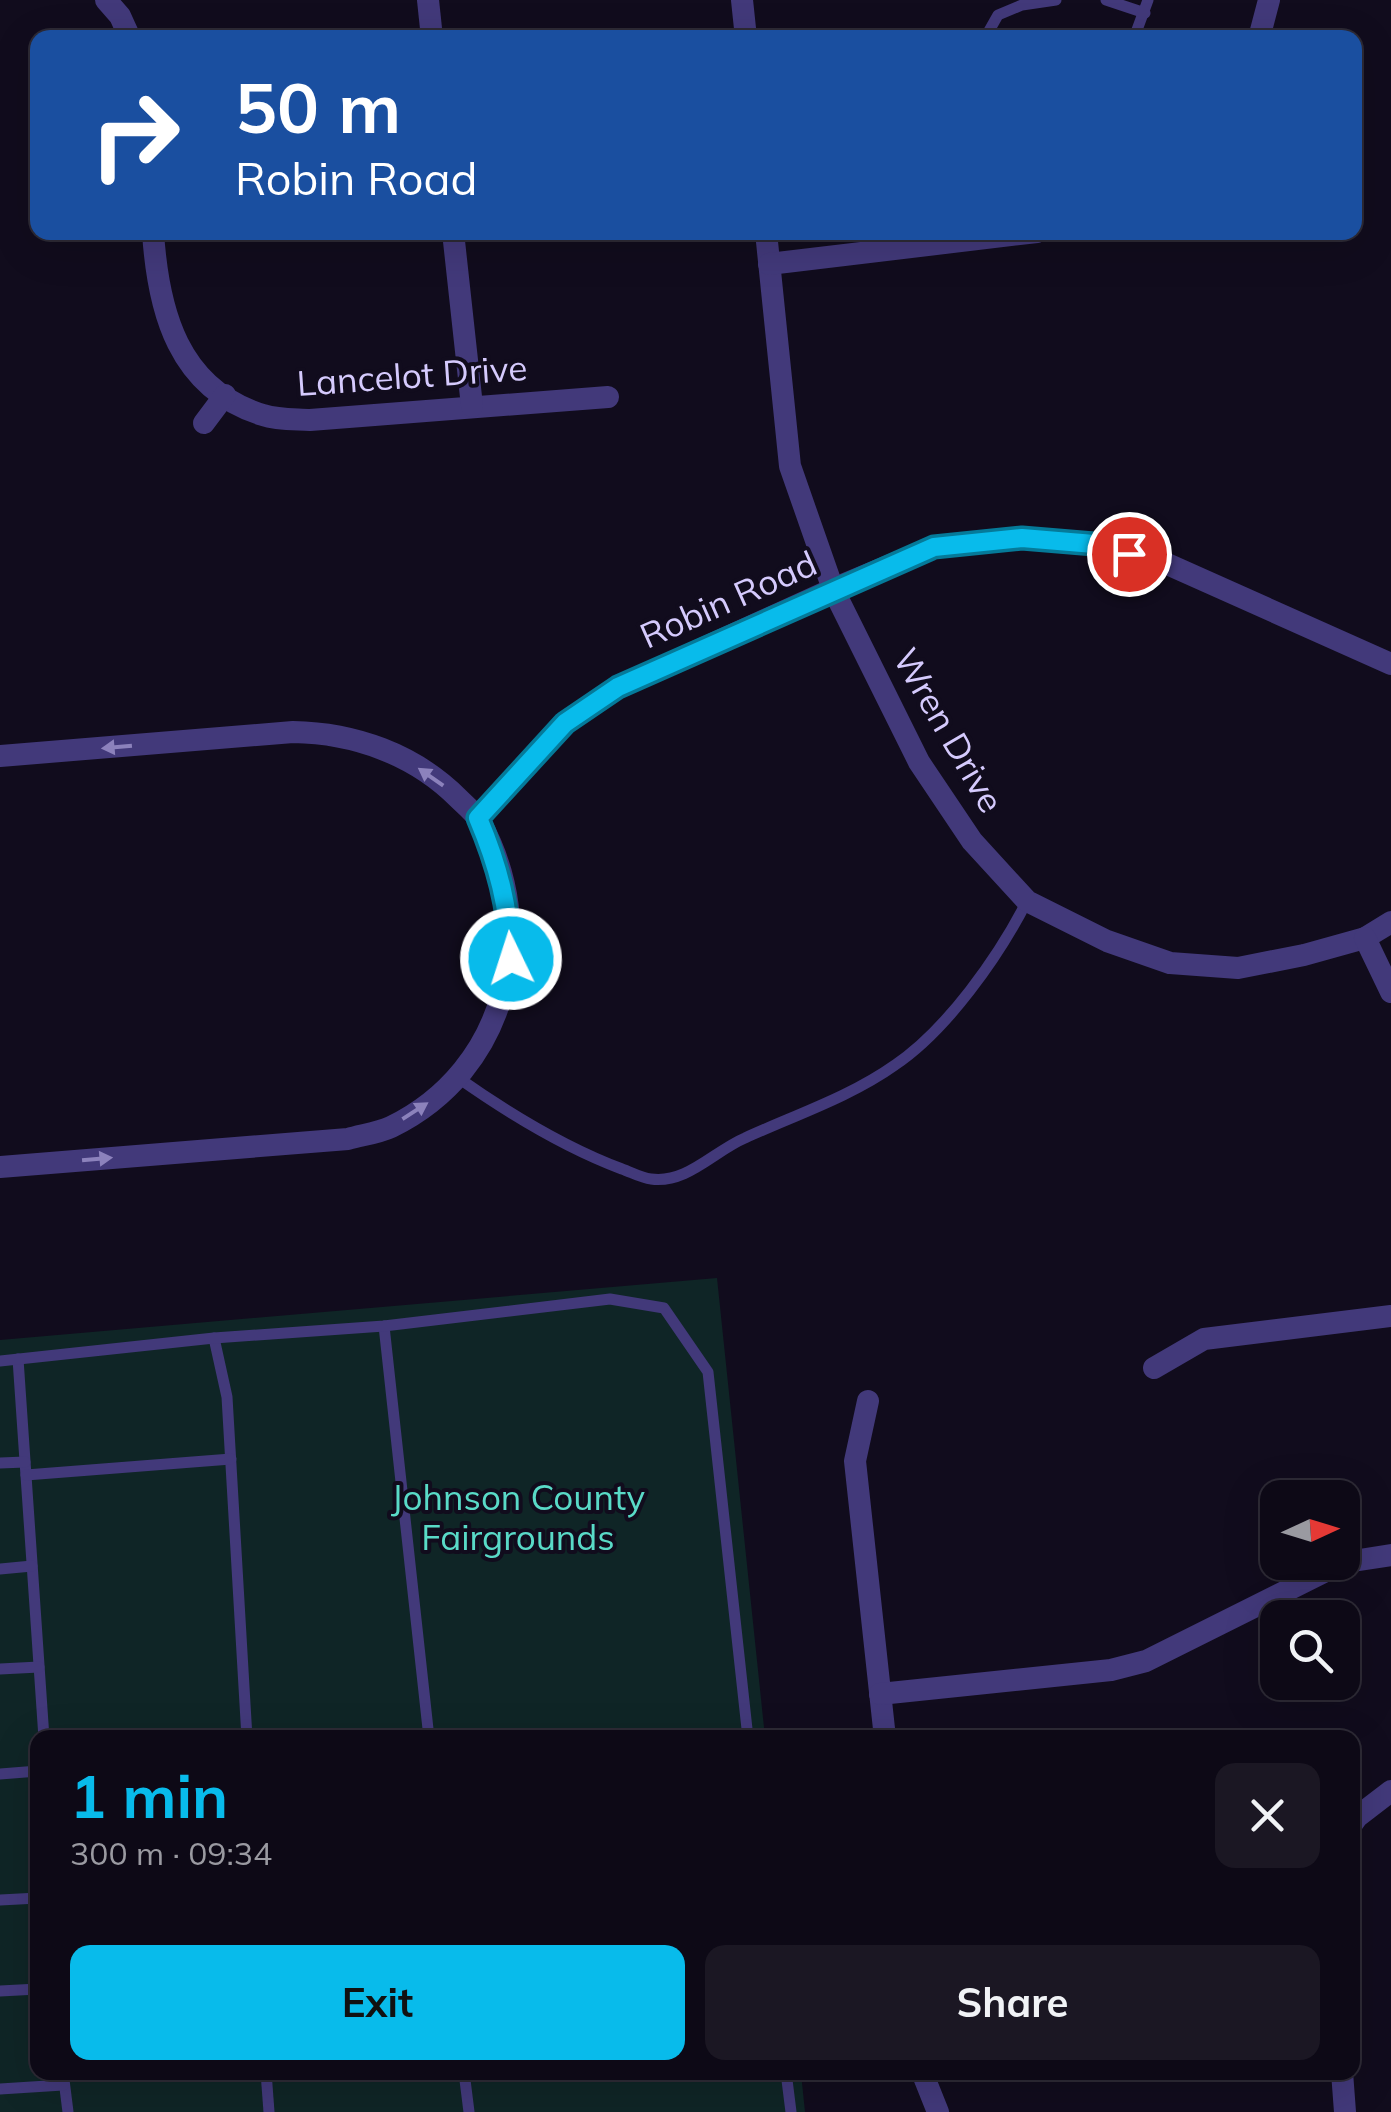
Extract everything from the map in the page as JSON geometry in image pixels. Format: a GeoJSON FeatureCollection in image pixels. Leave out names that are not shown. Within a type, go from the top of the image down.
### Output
{"type":"FeatureCollection","features":[{"type":"Feature","properties":{"kind":"street"},"geometry":{"type":"LineString","coordinates":[[106,0],[126,30]]}},
{"type":"Feature","properties":{"kind":"street"},"geometry":{"type":"LineString","coordinates":[[428,0],[431,30]]}},
{"type":"Feature","properties":{"kind":"street"},"geometry":{"type":"LineString","coordinates":[[742,0],[745,30]]}},
{"type":"Feature","properties":{"kind":"street"},"geometry":{"type":"LineString","coordinates":[[1261,30],[1269,0]]}},
{"type":"Feature","properties":{"kind":"street","name":"Lancelot Drive"},"geometry":{"type":"LineString","coordinates":[[153,240],[156,284],[168,324],[188,362],[225,396],[267,417],[310,420],[608,397]]}},
{"type":"Feature","properties":{"kind":"street"},"geometry":{"type":"LineString","coordinates":[[454,240],[472,406]]}},
{"type":"Feature","properties":{"kind":"street","name":"Wren Drive"},"geometry":{"type":"LineString","coordinates":[[767,240],[790,466],[833,589],[919,762],[972,841],[1028,901],[1107,941],[1170,964],[1238,968],[1365,938],[1391,922]]}},
{"type":"Feature","properties":{"kind":"street"},"geometry":{"type":"LineString","coordinates":[[769,264],[956,240]]}},
{"type":"Feature","properties":{"kind":"street"},"geometry":{"type":"LineString","coordinates":[[204,423],[225,396]]}},
{"type":"Feature","properties":{"kind":"street","name":"Robin Road"},"geometry":{"type":"LineString","coordinates":[[478,818],[565,723],[618,687],[934,547],[1022,538],[1094,544],[1165,563],[1391,664]]}},
{"type":"Feature","properties":{"kind":"street"},"geometry":{"type":"LineString","coordinates":[[0,756],[293,732],[326,733],[389,752],[452,791],[478,818],[496,862],[509,916],[511,959],[502,1001],[482,1042],[457,1077],[390,1127],[348,1139],[0,1167]]}},
{"type":"Feature","properties":{"kind":"street"},"geometry":{"type":"LineString","coordinates":[[1365,938],[1391,992]]}},
{"type":"Feature","properties":{"kind":"street"},"geometry":{"type":"LineString","coordinates":[[1154,1368],[1204,1340],[1391,1316]]}},
{"type":"Feature","properties":{"kind":"street"},"geometry":{"type":"LineString","coordinates":[[868,1400],[856,1461],[884,1730]]}},
{"type":"Feature","properties":{"kind":"street"},"geometry":{"type":"LineString","coordinates":[[880,1694],[1111,1670],[1146,1661],[1332,1568],[1391,1555]]}},
{"type":"Feature","properties":{"kind":"street"},"geometry":{"type":"LineString","coordinates":[[1360,1815],[1391,1791]]}},
{"type":"Feature","properties":{"kind":"street"},"geometry":{"type":"LineString","coordinates":[[925,2080],[938,2112]]}},
{"type":"Feature","properties":{"kind":"street"},"geometry":{"type":"LineString","coordinates":[[1343,2080],[1345,2112]]}},
{"type":"Feature","properties":{"kind":"lane"},"geometry":{"type":"LineString","coordinates":[[990,30],[998,15],[1022,5],[1056,0]]}},
{"type":"Feature","properties":{"kind":"lane"},"geometry":{"type":"LineString","coordinates":[[1106,0],[1146,6],[1137,30]]}},
{"type":"Feature","properties":{"kind":"lane"},"geometry":{"type":"LineString","coordinates":[[457,1077],[595,1159],[651,1180],[686,1175],[748,1136],[779,1126],[896,1065],[933,1032],[964,995],[1010,934],[1028,901]]}},
{"type":"Feature","properties":{"kind":"lane"},"geometry":{"type":"LineString","coordinates":[[0,1361],[214,1338],[384,1326],[610,1299],[664,1308],[708,1372],[747,1730]]}},
{"type":"Feature","properties":{"kind":"lane"},"geometry":{"type":"LineString","coordinates":[[384,1326],[427,1730]]}},
{"type":"Feature","properties":{"kind":"lane"},"geometry":{"type":"LineString","coordinates":[[214,1338],[227,1397],[247,1730]]}},
{"type":"Feature","properties":{"kind":"lane"},"geometry":{"type":"LineString","coordinates":[[18,1359],[43,1730]]}},
{"type":"Feature","properties":{"kind":"lane"},"geometry":{"type":"LineString","coordinates":[[0,1463],[26,1468],[231,1459]]}},
{"type":"Feature","properties":{"kind":"lane"},"geometry":{"type":"LineString","coordinates":[[0,1569],[32,1566]]}},
{"type":"Feature","properties":{"kind":"lane"},"geometry":{"type":"LineString","coordinates":[[0,1669],[39,1666]]}},
{"type":"Feature","properties":{"kind":"lane"},"geometry":{"type":"LineString","coordinates":[[0,1774],[30,1771]]}},
{"type":"Feature","properties":{"kind":"lane"},"geometry":{"type":"LineString","coordinates":[[0,1900],[30,1898]]}},
{"type":"Feature","properties":{"kind":"lane"},"geometry":{"type":"LineString","coordinates":[[0,1991],[30,1989]]}},
{"type":"Feature","properties":{"kind":"lane"},"geometry":{"type":"LineString","coordinates":[[0,2089],[52,2080]]}},
{"type":"Feature","properties":{"kind":"lane"},"geometry":{"type":"LineString","coordinates":[[63,2080],[68,2112]]}},
{"type":"Feature","properties":{"kind":"lane"},"geometry":{"type":"LineString","coordinates":[[266,2080],[268,2112]]}},
{"type":"Feature","properties":{"kind":"lane"},"geometry":{"type":"LineString","coordinates":[[465,2080],[469,2112]]}},
{"type":"Feature","properties":{"kind":"lane"},"geometry":{"type":"LineString","coordinates":[[787,2080],[791,2112]]}},
{"type":"Feature","properties":{"kind":"green space","name":"Johnson County Fairgrounds"},"geometry":{"type":"Polygon","coordinates":[[[717,1278],[764,1730],[30,1730],[30,2080],[802,2080],[805,2112],[0,2112],[0,1340],[717,1278]]]}},
{"type":"Feature","properties":{"kind":"route"},"geometry":{"type":"LineString","coordinates":[[511,959],[509,916],[496,862],[478,818],[565,723],[618,687],[934,547],[1022,538],[1094,544],[1129,554]]}}]}
